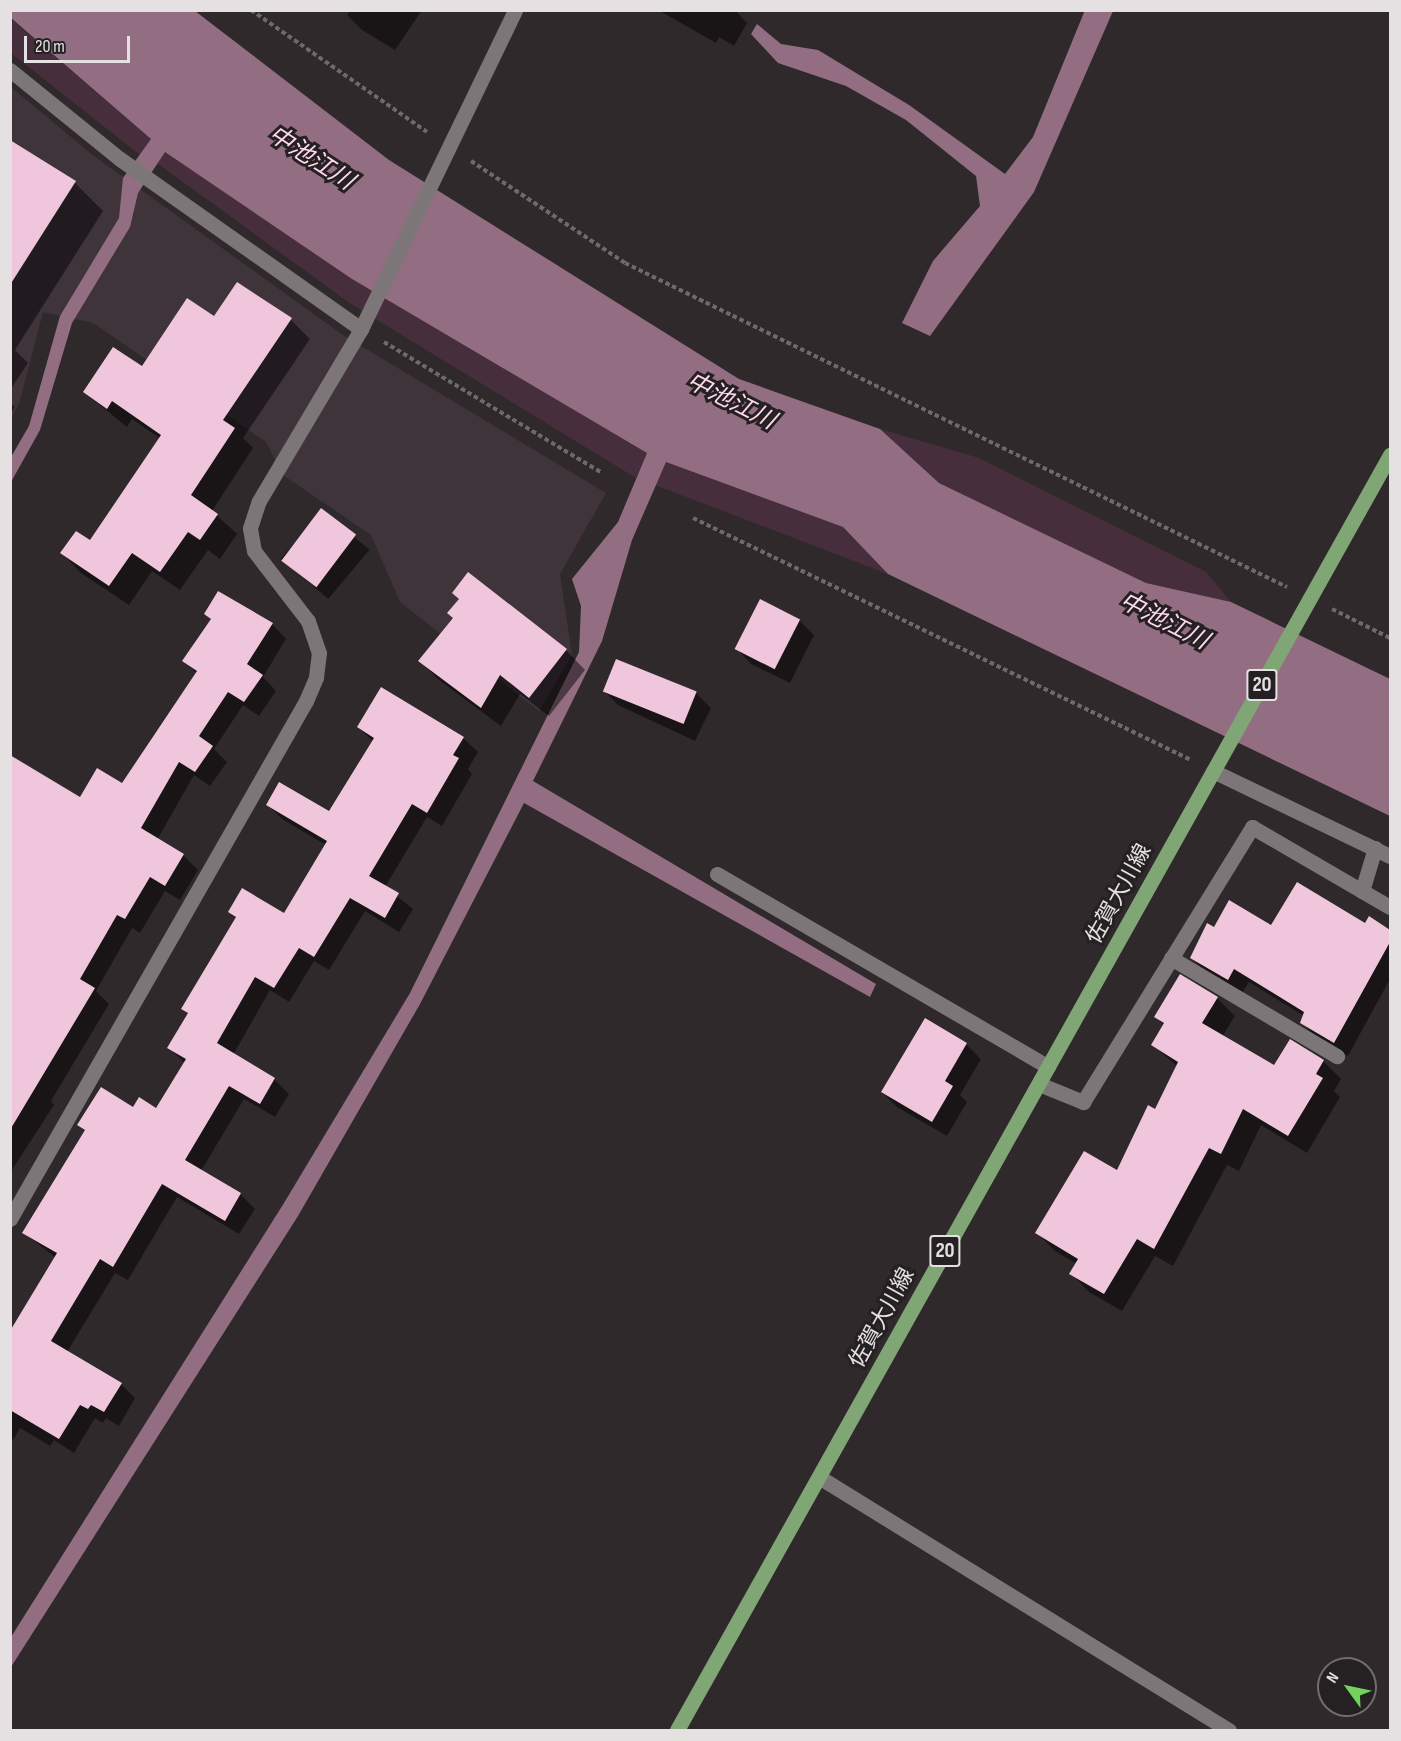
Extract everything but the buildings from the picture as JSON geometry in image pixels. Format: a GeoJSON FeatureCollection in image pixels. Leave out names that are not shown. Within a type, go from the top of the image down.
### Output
{"type":"FeatureCollection","features":[{"type":"Feature","properties":{"kind":"main road","name":"20"},"geometry":{"type":"LineString","coordinates":[[1214,771],[1390,455]]}},
{"type":"Feature","properties":{"kind":"main road","name":"佐賀大川線"},"geometry":{"type":"LineString","coordinates":[[677,1731],[1214,771]]}},
{"type":"Feature","properties":{"kind":"street"},"geometry":{"type":"LineString","coordinates":[[10,1219],[306,701],[316,678],[319,653],[308,621],[254,551],[250,528],[259,501],[361,329],[515,10]]}},
{"type":"Feature","properties":{"kind":"street"},"geometry":{"type":"LineString","coordinates":[[10,70],[120,159],[361,329]]}},
{"type":"Feature","properties":{"kind":"street"},"geometry":{"type":"LineString","coordinates":[[1214,771],[1390,856]]}},
{"type":"Feature","properties":{"kind":"street"},"geometry":{"type":"LineString","coordinates":[[1039,1084],[1083,1102],[1252,827],[1390,907]]}},
{"type":"Feature","properties":{"kind":"street"},"geometry":{"type":"LineString","coordinates":[[1362,891],[1375,848]]}},
{"type":"Feature","properties":{"kind":"street"},"geometry":{"type":"LineString","coordinates":[[717,874],[1048,1067]]}},
{"type":"Feature","properties":{"kind":"street"},"geometry":{"type":"LineString","coordinates":[[1171,958],[1338,1056]]}},
{"type":"Feature","properties":{"kind":"street"},"geometry":{"type":"LineString","coordinates":[[819,1477],[1229,1731]]}},
{"type":"Feature","properties":{"kind":"path"},"geometry":{"type":"LineString","coordinates":[[251,10],[448,146],[625,263],[1390,638]]}},
{"type":"Feature","properties":{"kind":"path"},"geometry":{"type":"LineString","coordinates":[[361,329],[602,473]]}},
{"type":"Feature","properties":{"kind":"path"},"geometry":{"type":"LineString","coordinates":[[693,518],[1214,771]]}},
{"type":"Feature","properties":{"kind":"shaded area"},"geometry":{"type":"Polygon","coordinates":[[[10,18],[151,139],[140,155],[11,53],[10,18]]]}},
{"type":"Feature","properties":{"kind":"shaded area"},"geometry":{"type":"Polygon","coordinates":[[[11,87],[94,156],[343,335],[606,493],[560,574],[572,655],[539,711],[400,602],[371,535],[283,475],[266,442],[93,323],[43,312],[19,404],[11,418],[11,87]]]}},
{"type":"Feature","properties":{"kind":"shaded area"},"geometry":{"type":"Polygon","coordinates":[[[165,152],[352,279],[647,453],[636,478],[351,304],[157,163],[165,152]]]}},
{"type":"Feature","properties":{"kind":"shaded area"},"geometry":{"type":"Polygon","coordinates":[[[880,429],[979,458],[1206,572],[1231,602],[1146,583],[939,483],[880,429]]]}},
{"type":"Feature","properties":{"kind":"shaded area"},"geometry":{"type":"Polygon","coordinates":[[[666,462],[843,527],[888,574],[655,485],[666,462]]]}},
{"type":"Feature","properties":{"kind":"water"},"geometry":{"type":"Polygon","coordinates":[[[1085,10],[1113,11],[1034,192],[930,336],[902,323],[933,261],[980,206],[976,176],[906,120],[846,86],[778,63],[751,34],[757,24],[781,44],[818,50],[909,105],[1005,174],[1033,137],[1085,10]]]}},
{"type":"Feature","properties":{"kind":"water","name":"中池江川"},"geometry":{"type":"Polygon","coordinates":[[[11,11],[195,11],[389,160],[739,379],[880,429],[939,483],[1146,583],[1231,602],[1390,679],[1390,816],[888,574],[843,527],[666,462],[632,540],[602,641],[533,781],[876,984],[870,997],[524,803],[420,1004],[298,1216],[11,1667],[11,1637],[284,1203],[410,993],[579,652],[581,606],[572,579],[618,522],[647,453],[352,279],[165,152],[138,193],[130,227],[72,323],[40,430],[11,482],[11,457],[29,426],[60,316],[119,218],[123,178],[151,139],[11,18],[11,11]]]}}]}
